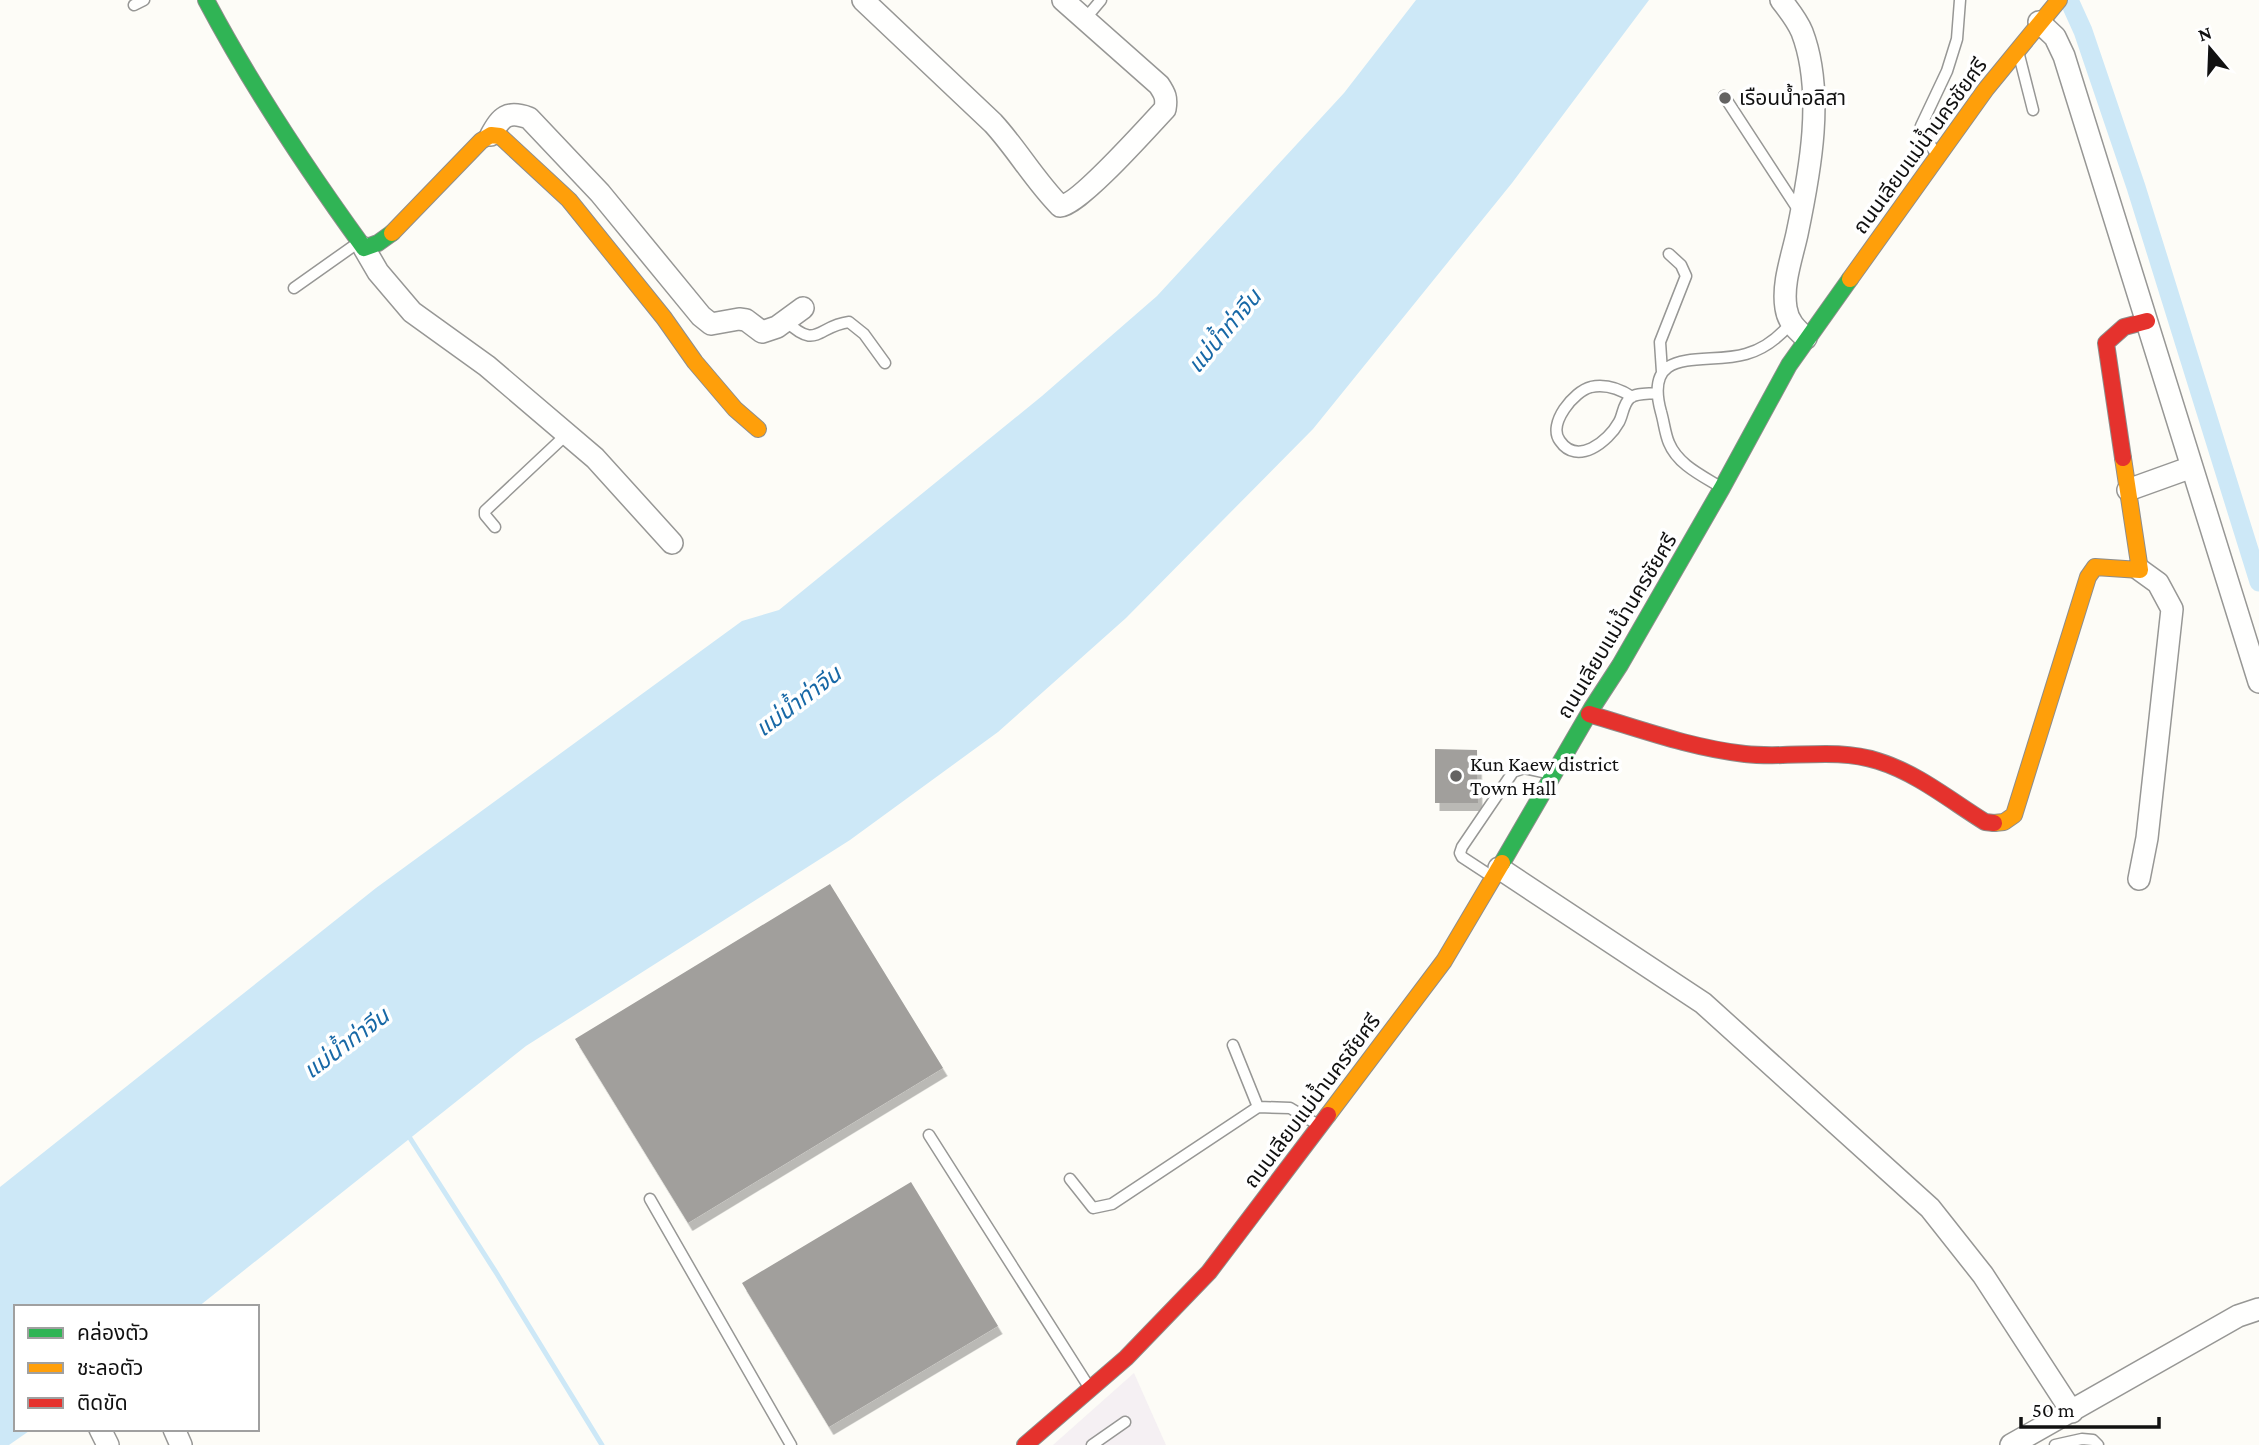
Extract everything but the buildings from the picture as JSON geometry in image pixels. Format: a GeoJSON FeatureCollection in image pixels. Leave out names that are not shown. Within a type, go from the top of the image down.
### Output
{"type":"FeatureCollection","features":[{"type":"Feature","properties":{"kind":"street"},"geometry":{"type":"LineString","coordinates":[[206,0],[228,44],[271,116],[378,272],[412,312],[487,366],[596,458],[672,543]]}},
{"type":"Feature","properties":{"kind":"street"},"geometry":{"type":"LineString","coordinates":[[863,0],[993,123],[1012,143],[1045,189],[1060,206],[1065,206],[1111,165],[1165,109],[1167,102],[1166,95],[1158,85],[1087,17],[1063,0]]}},
{"type":"Feature","properties":{"kind":"street"},"geometry":{"type":"LineString","coordinates":[[1781,0],[1801,28],[1807,47],[1813,90],[1809,172],[1785,287],[1786,308],[1798,331]]}},
{"type":"Feature","properties":{"kind":"street","name":"ถนนเลียบแม่น้ำนครชัยศรี"},"geometry":{"type":"LineString","coordinates":[[1025,1445],[1126,1358],[1209,1272],[1444,961],[1722,488],[1789,365],[1798,331],[2059,0]]}},
{"type":"Feature","properties":{"kind":"street"},"geometry":{"type":"LineString","coordinates":[[2042,19],[2064,55],[2259,682]]}},
{"type":"Feature","properties":{"kind":"street"},"geometry":{"type":"LineString","coordinates":[[362,245],[378,243],[392,233],[481,141],[491,135],[498,122],[517,113],[529,118],[600,193],[701,316],[711,324],[746,320],[762,332],[777,327],[795,314]]}},
{"type":"Feature","properties":{"kind":"street"},"geometry":{"type":"LineString","coordinates":[[491,135],[500,136],[509,143],[569,200],[664,318],[695,362],[736,409],[758,429]]}},
{"type":"Feature","properties":{"kind":"street"},"geometry":{"type":"LineString","coordinates":[[2140,570],[2106,343],[2114,331],[2147,321]]}},
{"type":"Feature","properties":{"kind":"street"},"geometry":{"type":"LineString","coordinates":[[2128,490],[2192,467]]}},
{"type":"Feature","properties":{"kind":"street"},"geometry":{"type":"LineString","coordinates":[[1589,714],[1688,743],[1733,753],[1869,758],[1892,766],[1985,822],[2005,822],[2014,815],[2088,577],[2095,567],[2140,570],[2158,583],[2172,609],[2147,838],[2139,879]]}},
{"type":"Feature","properties":{"kind":"street"},"geometry":{"type":"LineString","coordinates":[[1496,873],[1703,1003],[1930,1208],[1983,1275],[2072,1412]]}},
{"type":"Feature","properties":{"kind":"street"},"geometry":{"type":"LineString","coordinates":[[2011,1445],[2238,1316],[2259,1309]]}},
{"type":"Feature","properties":{"kind":"lane"},"geometry":{"type":"LineString","coordinates":[[1087,17],[1101,0]]}},
{"type":"Feature","properties":{"kind":"lane"},"geometry":{"type":"LineString","coordinates":[[1937,156],[1921,126],[1954,50],[1960,0]]}},
{"type":"Feature","properties":{"kind":"lane"},"geometry":{"type":"LineString","coordinates":[[2018,49],[2033,110]]}},
{"type":"Feature","properties":{"kind":"lane"},"geometry":{"type":"LineString","coordinates":[[1724,96],[1801,214]]}},
{"type":"Feature","properties":{"kind":"lane"},"geometry":{"type":"LineString","coordinates":[[294,288],[362,245]]}},
{"type":"Feature","properties":{"kind":"lane"},"geometry":{"type":"LineString","coordinates":[[1662,372],[1660,342],[1686,276],[1681,265],[1669,254]]}},
{"type":"Feature","properties":{"kind":"lane"},"geometry":{"type":"LineString","coordinates":[[795,314],[799,333],[806,336],[813,336],[849,322],[864,334],[885,363]]}},
{"type":"Feature","properties":{"kind":"lane"},"geometry":{"type":"LineString","coordinates":[[1722,488],[1678,459],[1669,443],[1656,393],[1657,380],[1662,372],[1690,359],[1746,354],[1780,336],[1798,331]]}},
{"type":"Feature","properties":{"kind":"lane"},"geometry":{"type":"LineString","coordinates":[[1632,397],[1621,390],[1606,386],[1585,389],[1560,417],[1555,429],[1559,440],[1569,449],[1581,452],[1594,448],[1619,422],[1625,404],[1632,397],[1656,393]]}},
{"type":"Feature","properties":{"kind":"lane"},"geometry":{"type":"LineString","coordinates":[[495,527],[485,516],[485,511],[567,434]]}},
{"type":"Feature","properties":{"kind":"lane"},"geometry":{"type":"LineString","coordinates":[[1496,873],[1462,858],[1462,847],[1513,772],[1524,768],[1555,775]]}},
{"type":"Feature","properties":{"kind":"lane"},"geometry":{"type":"LineString","coordinates":[[1233,1045],[1258,1107]]}},
{"type":"Feature","properties":{"kind":"lane"},"geometry":{"type":"LineString","coordinates":[[1070,1180],[1093,1208],[1112,1204],[1258,1107],[1290,1108],[1321,1126]]}},
{"type":"Feature","properties":{"kind":"lane"},"geometry":{"type":"LineString","coordinates":[[929,1135],[1090,1389]]}},
{"type":"Feature","properties":{"kind":"lane"},"geometry":{"type":"LineString","coordinates":[[650,1199],[791,1445]]}},
{"type":"Feature","properties":{"kind":"lane"},"geometry":{"type":"LineString","coordinates":[[1092,1445],[1125,1422]]}},
{"type":"Feature","properties":{"kind":"lane"},"geometry":{"type":"LineString","coordinates":[[2055,1445],[2082,1439],[2093,1440],[2098,1445]]}},
{"type":"Feature","properties":{"kind":"shaded area"},"geometry":{"type":"Polygon","coordinates":[[[1134,1373],[1166,1445],[1053,1445],[1134,1373]]]}},
{"type":"Feature","properties":{"kind":"water","name":"แม่น้ำท่าจีน"},"geometry":{"type":"Polygon","coordinates":[[[1416,0],[1649,0],[1512,183],[1313,429],[1126,618],[998,732],[850,840],[526,1046],[201,1305],[14,1305],[14,1431],[29,1431],[9,1445],[0,1445],[0,1187],[376,888],[742,621],[779,610],[1042,396],[1157,296],[1344,93],[1416,0]]]}},
{"type":"Feature","properties":{"kind":"waterway"},"geometry":{"type":"LineString","coordinates":[[2069,0],[2083,31],[2136,187],[2259,582]]}},
{"type":"Feature","properties":{"kind":"waterway"},"geometry":{"type":"LineString","coordinates":[[408,1135],[602,1445]]}},
{"type":"Feature","properties":{"kind":"traffic: fast"},"geometry":{"type":"LineString","coordinates":[[206,0],[280,127],[364,248],[378,243],[392,233]]}},
{"type":"Feature","properties":{"kind":"traffic: fast"},"geometry":{"type":"LineString","coordinates":[[1502,863],[1620,665],[1789,365],[1850,279]]}},
{"type":"Feature","properties":{"kind":"traffic: slow"},"geometry":{"type":"LineString","coordinates":[[1850,279],[1986,89],[2059,0]]}},
{"type":"Feature","properties":{"kind":"traffic: slow"},"geometry":{"type":"LineString","coordinates":[[392,233],[481,141],[491,135],[500,136],[569,200],[664,318],[695,362],[735,409],[758,429]]}},
{"type":"Feature","properties":{"kind":"traffic: slow"},"geometry":{"type":"LineString","coordinates":[[1994,823],[2004,822],[2014,815],[2088,577],[2095,567],[2140,570],[2123,458]]}},
{"type":"Feature","properties":{"kind":"traffic: slow"},"geometry":{"type":"LineString","coordinates":[[1328,1115],[1444,961],[1502,863]]}},
{"type":"Feature","properties":{"kind":"traffic: jam"},"geometry":{"type":"LineString","coordinates":[[2123,458],[2106,343],[2124,327],[2147,321]]}},
{"type":"Feature","properties":{"kind":"traffic: jam"},"geometry":{"type":"LineString","coordinates":[[1589,714],[1725,751],[1762,755],[1845,755],[1878,761],[1920,780],[1985,822],[1994,823]]}},
{"type":"Feature","properties":{"kind":"traffic: jam"},"geometry":{"type":"LineString","coordinates":[[1025,1445],[1126,1358],[1209,1272],[1328,1115]]}},
{"type":"Feature","properties":{"kind":"place","name":"เรือนน้ำอลิสา"},"geometry":{"type":"Point","coordinates":[1725,98]}},
{"type":"Feature","properties":{"kind":"place","name":"Kun Kaew district Town Hall"},"geometry":{"type":"Point","coordinates":[1456,776]}}]}
